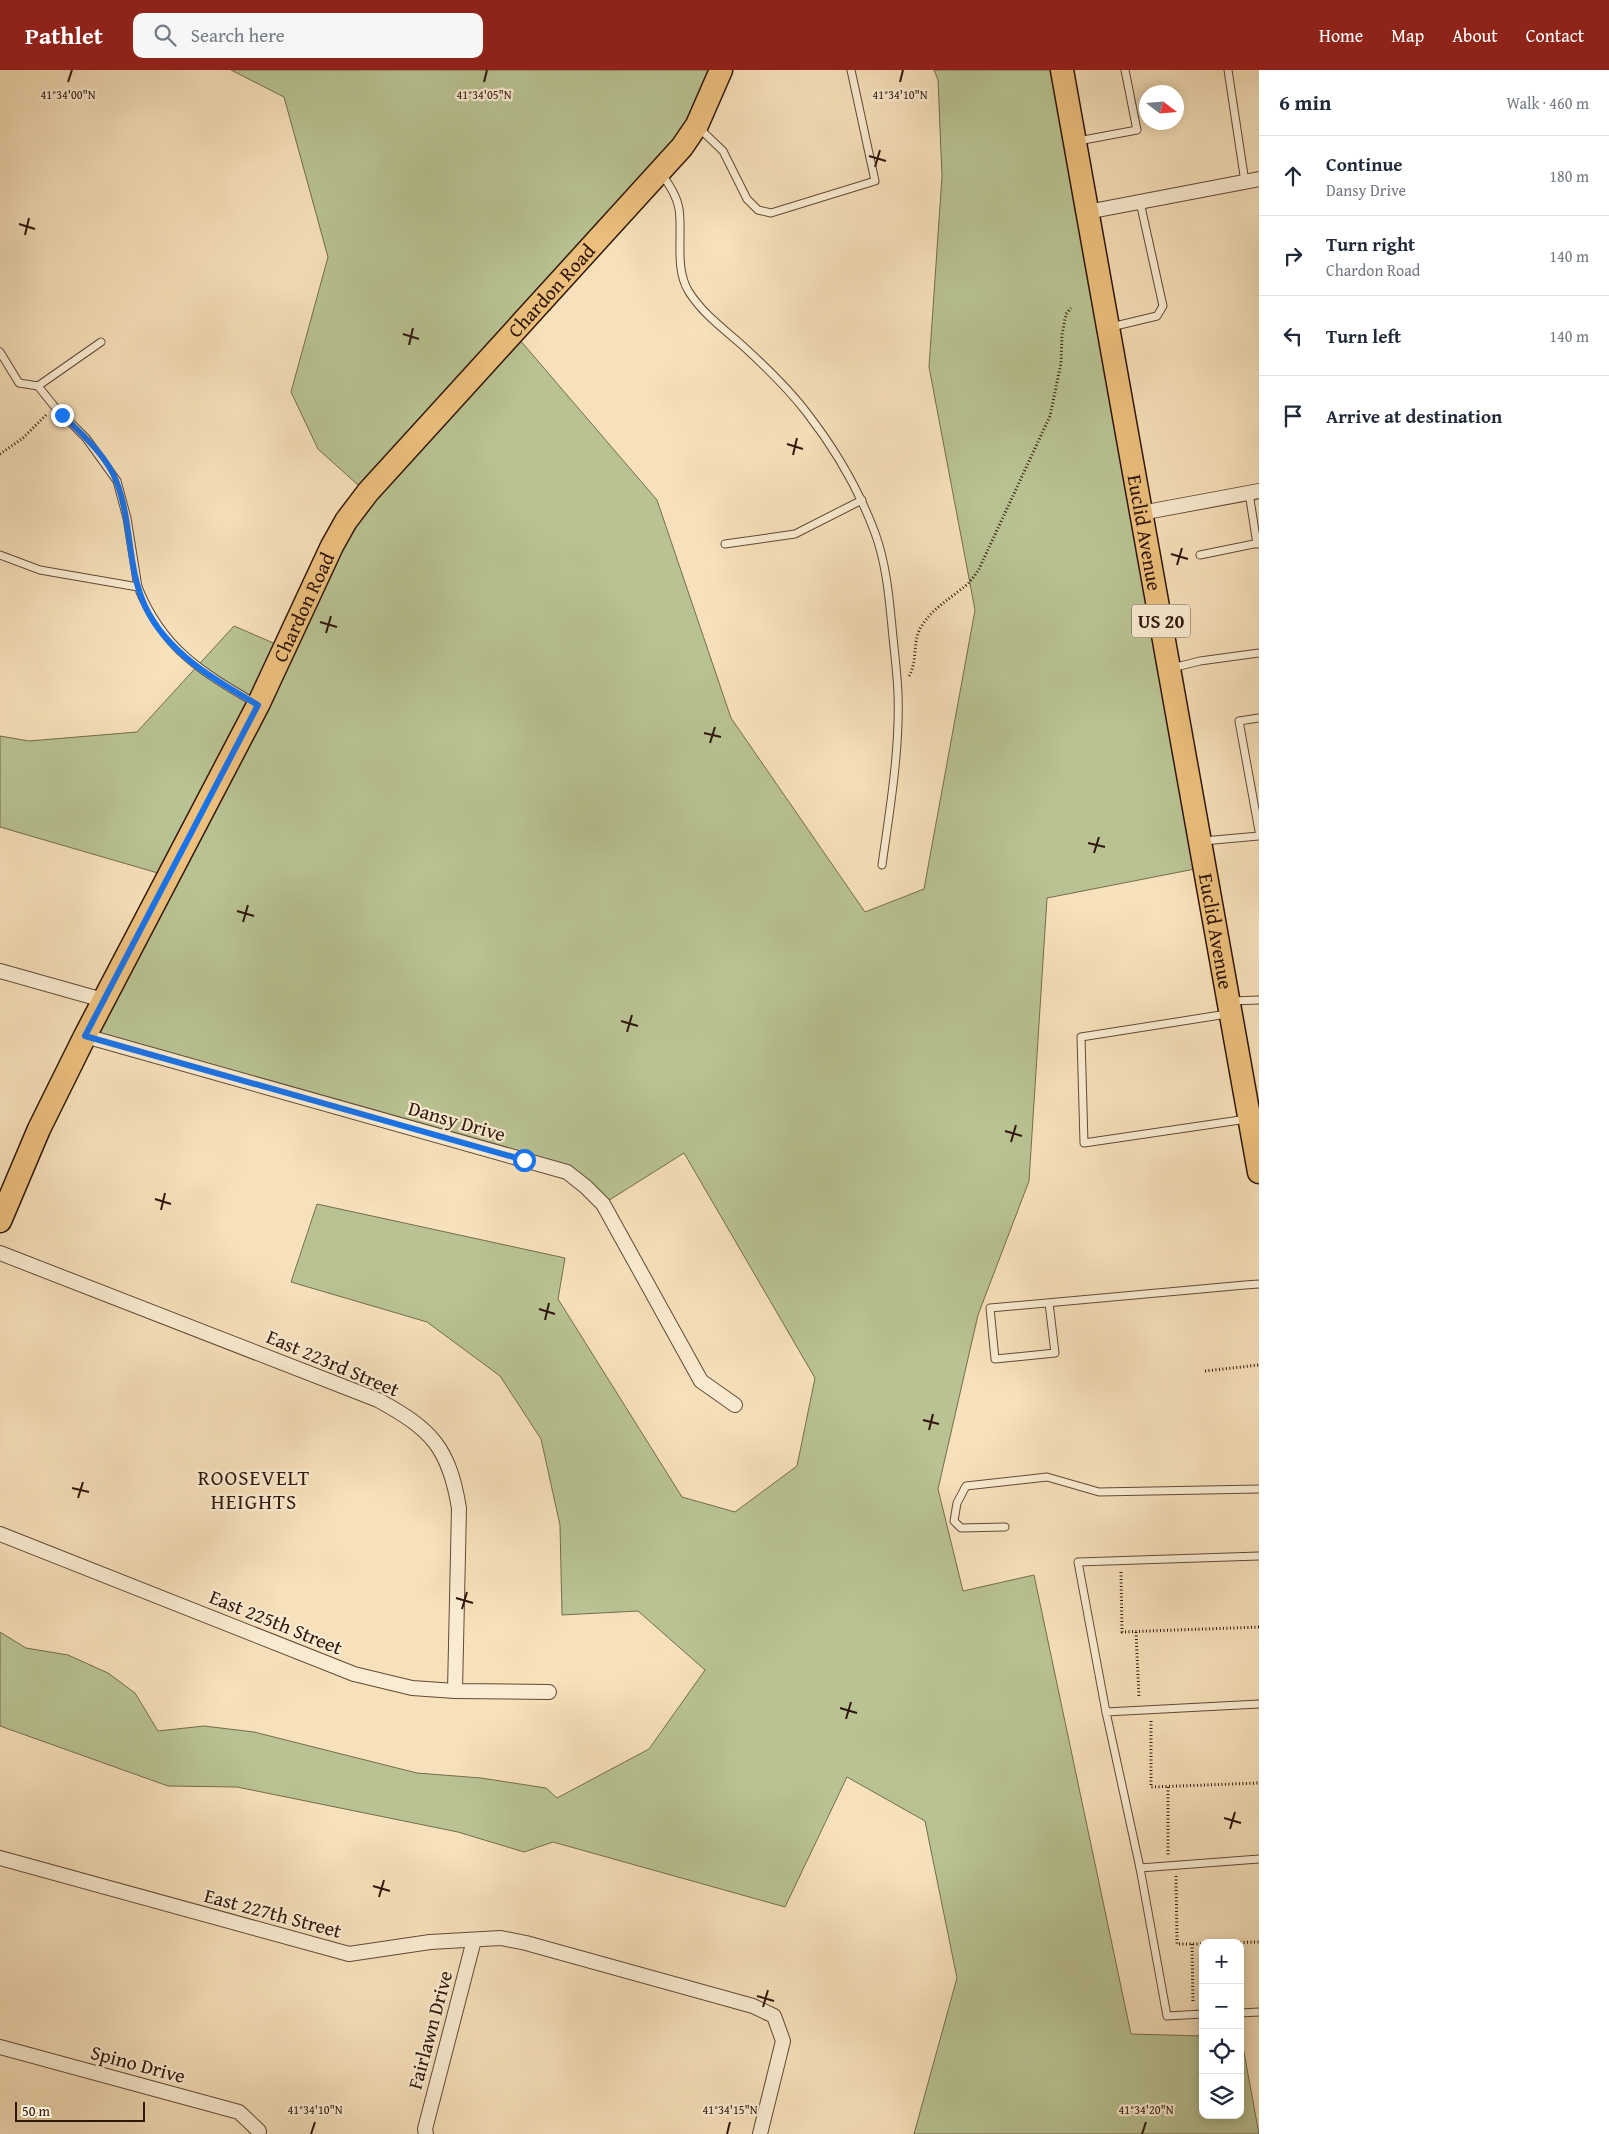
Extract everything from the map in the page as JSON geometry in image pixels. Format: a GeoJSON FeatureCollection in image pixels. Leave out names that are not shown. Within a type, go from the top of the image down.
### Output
{"type":"FeatureCollection","features":[{"type":"Feature","properties":{"kind":"main road","name":"Chardon Road"},"geometry":{"type":"LineString","coordinates":[[0,1221],[39,1129],[85,1036],[258,705],[332,546],[346,521],[368,492],[682,147],[697,126],[722,70]]}},
{"type":"Feature","properties":{"kind":"main road","name":"Euclid Avenue"},"geometry":{"type":"LineString","coordinates":[[1062,70],[1230,1007],[1255,1119],[1259,1172]]}},
{"type":"Feature","properties":{"kind":"street"},"geometry":{"type":"LineString","coordinates":[[1088,212],[1259,179]]}},
{"type":"Feature","properties":{"kind":"street"},"geometry":{"type":"LineString","coordinates":[[1141,513],[1254,492]]}},
{"type":"Feature","properties":{"kind":"street"},"geometry":{"type":"LineString","coordinates":[[0,971],[104,1000]]}},
{"type":"Feature","properties":{"kind":"street","name":"Dansy Drive"},"geometry":{"type":"LineString","coordinates":[[85,1036],[567,1172],[603,1204],[701,1381],[735,1405]]}},
{"type":"Feature","properties":{"kind":"street","name":"East 223rd Street"},"geometry":{"type":"LineString","coordinates":[[0,1253],[378,1400],[406,1416],[427,1434],[446,1456],[455,1480],[459,1508],[455,1691]]}},
{"type":"Feature","properties":{"kind":"street","name":"East 225th Street"},"geometry":{"type":"LineString","coordinates":[[0,1534],[354,1674],[412,1688],[455,1691],[549,1692]]}},
{"type":"Feature","properties":{"kind":"street","name":"East 227th Street"},"geometry":{"type":"LineString","coordinates":[[0,1858],[348,1954],[430,1942],[501,1938],[526,1943],[753,2006],[774,2016],[783,2041],[760,2134]]}},
{"type":"Feature","properties":{"kind":"street","name":"Fairlawn Drive"},"geometry":{"type":"LineString","coordinates":[[425,2132],[474,1940]]}},
{"type":"Feature","properties":{"kind":"street","name":"Spino Drive"},"geometry":{"type":"LineString","coordinates":[[0,2047],[239,2112],[259,2131]]}},
{"type":"Feature","properties":{"kind":"lane"},"geometry":{"type":"LineString","coordinates":[[697,126],[723,151],[747,199],[758,210],[771,213],[875,181],[850,70]]}},
{"type":"Feature","properties":{"kind":"lane"},"geometry":{"type":"LineString","coordinates":[[1075,142],[1136,130],[1125,70]]}},
{"type":"Feature","properties":{"kind":"lane"},"geometry":{"type":"LineString","coordinates":[[1228,70],[1245,182]]}},
{"type":"Feature","properties":{"kind":"lane"},"geometry":{"type":"LineString","coordinates":[[660,170],[673,192],[679,207],[681,268],[687,289],[708,316],[776,376],[808,414],[844,466],[862,500],[881,553],[889,600],[898,693],[896,764],[882,865]]}},
{"type":"Feature","properties":{"kind":"lane"},"geometry":{"type":"LineString","coordinates":[[1108,327],[1157,316],[1163,306],[1140,202]]}},
{"type":"Feature","properties":{"kind":"lane"},"geometry":{"type":"LineString","coordinates":[[38,386],[101,342]]}},
{"type":"Feature","properties":{"kind":"lane"},"geometry":{"type":"LineString","coordinates":[[0,352],[19,383],[38,386],[54,406],[86,438],[117,481],[126,518],[138,587],[146,607],[156,624],[176,648],[206,674],[258,705]]}},
{"type":"Feature","properties":{"kind":"lane"},"geometry":{"type":"LineString","coordinates":[[1200,555],[1258,544],[1254,492]]}},
{"type":"Feature","properties":{"kind":"lane"},"geometry":{"type":"LineString","coordinates":[[725,544],[795,534],[862,500]]}},
{"type":"Feature","properties":{"kind":"lane"},"geometry":{"type":"LineString","coordinates":[[0,555],[40,570],[138,587]]}},
{"type":"Feature","properties":{"kind":"lane"},"geometry":{"type":"LineString","coordinates":[[1169,668],[1200,661],[1259,654]]}},
{"type":"Feature","properties":{"kind":"lane"},"geometry":{"type":"LineString","coordinates":[[1259,718],[1239,721],[1259,831]]}},
{"type":"Feature","properties":{"kind":"lane"},"geometry":{"type":"LineString","coordinates":[[1200,841],[1259,836]]}},
{"type":"Feature","properties":{"kind":"lane"},"geometry":{"type":"LineString","coordinates":[[1255,1119],[1084,1143],[1081,1037],[1259,1000]]}},
{"type":"Feature","properties":{"kind":"lane"},"geometry":{"type":"LineString","coordinates":[[1049,1302],[1055,1353],[995,1359],[990,1308],[1049,1302],[1259,1284]]}},
{"type":"Feature","properties":{"kind":"lane"},"geometry":{"type":"LineString","coordinates":[[1005,1527],[961,1528],[954,1521],[956,1503],[966,1486],[1047,1477],[1099,1492],[1259,1489]]}},
{"type":"Feature","properties":{"kind":"lane"},"geometry":{"type":"LineString","coordinates":[[1199,2014],[1167,2016],[1140,1868],[1106,1712],[1078,1562],[1259,1556]]}},
{"type":"Feature","properties":{"kind":"lane"},"geometry":{"type":"LineString","coordinates":[[1106,1712],[1259,1704]]}},
{"type":"Feature","properties":{"kind":"lane"},"geometry":{"type":"LineString","coordinates":[[1140,1868],[1259,1859]]}},
{"type":"Feature","properties":{"kind":"lane"},"geometry":{"type":"LineString","coordinates":[[1244,2013],[1259,2012]]}},
{"type":"Feature","properties":{"kind":"path"},"geometry":{"type":"LineString","coordinates":[[908,678],[912,672],[914,646],[920,629],[930,613],[966,586],[979,569],[1050,416],[1061,363],[1062,335],[1066,314],[1071,308]]}},
{"type":"Feature","properties":{"kind":"path"},"geometry":{"type":"LineString","coordinates":[[0,454],[23,438],[46,415]]}},
{"type":"Feature","properties":{"kind":"path"},"geometry":{"type":"LineString","coordinates":[[1204,1371],[1259,1365]]}},
{"type":"Feature","properties":{"kind":"path"},"geometry":{"type":"LineString","coordinates":[[1121,1560],[1122,1632],[1259,1627]]}},
{"type":"Feature","properties":{"kind":"path"},"geometry":{"type":"LineString","coordinates":[[1136,1632],[1139,1710]]}},
{"type":"Feature","properties":{"kind":"path"},"geometry":{"type":"LineString","coordinates":[[1151,1709],[1151,1787],[1259,1783]]}},
{"type":"Feature","properties":{"kind":"path"},"geometry":{"type":"LineString","coordinates":[[1168,1787],[1177,1944],[1199,1944]]}},
{"type":"Feature","properties":{"kind":"path"},"geometry":{"type":"LineString","coordinates":[[1244,1942],[1259,1942]]}},
{"type":"Feature","properties":{"kind":"path"},"geometry":{"type":"LineString","coordinates":[[1192,1944],[1193,2014]]}},
{"type":"Feature","properties":{"kind":"green space"},"geometry":{"type":"Polygon","coordinates":[[[231,70],[721,70],[710,99],[513,332],[657,500],[731,718],[865,912],[924,889],[975,610],[929,367],[942,176],[938,80],[934,70],[1062,70],[1205,867],[1047,898],[1029,1181],[978,1315],[938,1489],[963,1591],[1034,1575],[1131,2034],[1199,2036],[1199,2119],[1244,2119],[1244,2052],[1259,2134],[914,2134],[957,1978],[925,1821],[847,1777],[785,1907],[553,1842],[524,1852],[458,1832],[237,1787],[168,1786],[0,1726],[0,1632],[26,1648],[68,1655],[108,1673],[135,1693],[158,1731],[204,1726],[254,1732],[417,1773],[481,1778],[546,1788],[557,1798],[649,1749],[705,1670],[638,1611],[562,1615],[560,1525],[541,1439],[500,1376],[427,1322],[291,1282],[317,1204],[565,1258],[558,1299],[682,1497],[735,1512],[797,1466],[815,1378],[684,1153],[603,1204],[567,1172],[85,1036],[168,876],[0,827],[0,736],[29,741],[137,732],[234,626],[285,648],[367,493],[318,449],[291,392],[328,257],[284,97],[231,70]]]}},
{"type":"Feature","properties":{"kind":"district","name":"ROOSEVELT HEIGHTS"},"geometry":{"type":"Point","coordinates":[254,1490]}},
{"type":"Feature","properties":{"kind":"route"},"geometry":{"type":"LineString","coordinates":[[62,415],[86,438],[117,481],[126,518],[133,568],[138,587],[146,607],[156,624],[176,648],[206,674],[258,705],[85,1036],[524,1160]]}}]}
